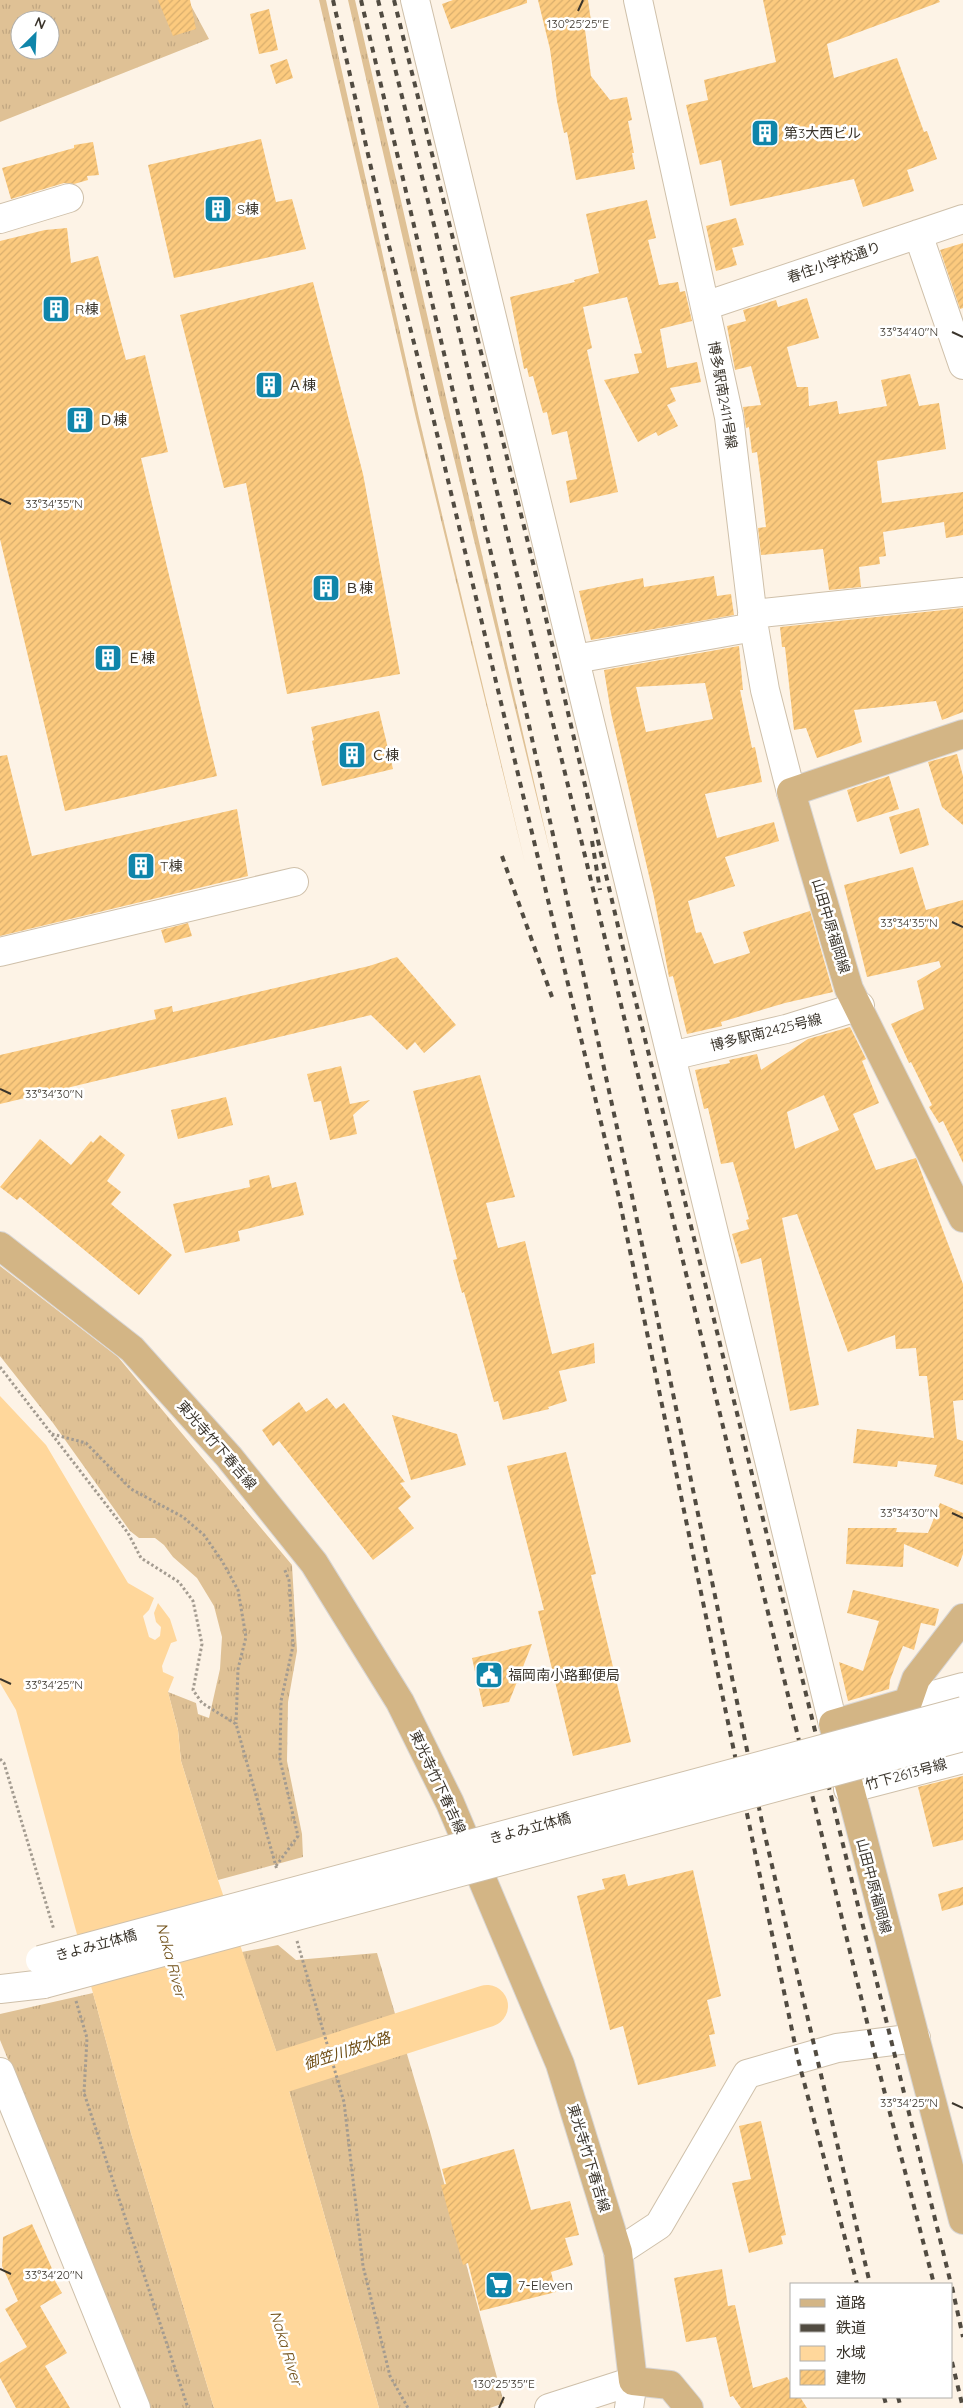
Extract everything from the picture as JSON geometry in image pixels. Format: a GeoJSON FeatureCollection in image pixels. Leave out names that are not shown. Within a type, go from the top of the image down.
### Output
{"type":"FeatureCollection","features":[{"type":"Feature","properties":{"kind":"main road"},"geometry":{"type":"LineString","coordinates":[[791,792],[963,734]]}},
{"type":"Feature","properties":{"kind":"main road","name":"山田中原福岡線"},"geometry":{"type":"LineString","coordinates":[[791,792],[849,988],[860,1006],[963,1218]]}},
{"type":"Feature","properties":{"kind":"main road","name":"東光寺竹下春吉線"},"geometry":{"type":"LineString","coordinates":[[0,1246],[132,1348],[229,1457],[319,1571],[400,1702],[450,1803],[560,2064],[618,2252],[633,2382]]}},
{"type":"Feature","properties":{"kind":"main road"},"geometry":{"type":"LineString","coordinates":[[833,1724],[908,1702],[916,1679],[963,1618]]}},
{"type":"Feature","properties":{"kind":"main road","name":"山田中原福岡線"},"geometry":{"type":"LineString","coordinates":[[833,1724],[848,1790],[916,2038],[963,2220]]}},
{"type":"Feature","properties":{"kind":"main road"},"geometry":{"type":"LineString","coordinates":[[633,2382],[670,2385],[689,2408]]}},
{"type":"Feature","properties":{"kind":"street"},"geometry":{"type":"LineString","coordinates":[[415,0],[833,1724]]}},
{"type":"Feature","properties":{"kind":"street","name":"博多駅南2411号線"},"geometry":{"type":"LineString","coordinates":[[638,0],[729,417],[753,621],[765,690],[791,792]]}},
{"type":"Feature","properties":{"kind":"street"},"geometry":{"type":"LineString","coordinates":[[0,219],[70,198]]}},
{"type":"Feature","properties":{"kind":"street","name":"春住小学校通り"},"geometry":{"type":"LineString","coordinates":[[706,306],[963,219]]}},
{"type":"Feature","properties":{"kind":"street"},"geometry":{"type":"LineString","coordinates":[[918,234],[963,365]]}},
{"type":"Feature","properties":{"kind":"street"},"geometry":{"type":"LineString","coordinates":[[575,659],[753,621],[963,592]]}},
{"type":"Feature","properties":{"kind":"street"},"geometry":{"type":"LineString","coordinates":[[0,952],[294,882]]}},
{"type":"Feature","properties":{"kind":"street","name":"博多駅南2425号線"},"geometry":{"type":"LineString","coordinates":[[671,1056],[786,1029],[860,1006]]}},
{"type":"Feature","properties":{"kind":"street"},"geometry":{"type":"LineString","coordinates":[[908,1702],[963,1687]]}},
{"type":"Feature","properties":{"kind":"street","name":"きよみ立体橋"},"geometry":{"type":"LineString","coordinates":[[42,1972],[963,1711]]}},
{"type":"Feature","properties":{"kind":"street","name":"きよみ立体橋"},"geometry":{"type":"LineString","coordinates":[[42,1972],[963,1737]]}},
{"type":"Feature","properties":{"kind":"street","name":"竹下2613号線"},"geometry":{"type":"LineString","coordinates":[[848,1790],[963,1759]]}},
{"type":"Feature","properties":{"kind":"street"},"geometry":{"type":"LineString","coordinates":[[0,1978],[42,1972]]}},
{"type":"Feature","properties":{"kind":"street"},"geometry":{"type":"LineString","coordinates":[[0,1989],[42,1972]]}},
{"type":"Feature","properties":{"kind":"street"},"geometry":{"type":"LineString","coordinates":[[618,2252],[659,2225],[747,2074],[837,2048],[916,2038]]}},
{"type":"Feature","properties":{"kind":"street"},"geometry":{"type":"LineString","coordinates":[[0,2072],[136,2408]]}},
{"type":"Feature","properties":{"kind":"street"},"geometry":{"type":"LineString","coordinates":[[549,2408],[633,2382],[629,2408]]}},
{"type":"Feature","properties":{"kind":"path"},"geometry":{"type":"LineString","coordinates":[[0,1367],[128,1533],[141,1558],[179,1582],[193,1601],[202,1644],[193,1690],[202,1703],[236,1724]]}},
{"type":"Feature","properties":{"kind":"path"},"geometry":{"type":"LineString","coordinates":[[51,1434],[86,1443],[131,1488],[183,1517],[204,1535],[222,1561],[238,1590],[246,1637],[238,1669],[236,1724],[278,1875]]}},
{"type":"Feature","properties":{"kind":"path"},"geometry":{"type":"LineString","coordinates":[[276,1866],[298,1836],[280,1760],[281,1701],[293,1646],[289,1580],[281,1562]]}},
{"type":"Feature","properties":{"kind":"path"},"geometry":{"type":"LineString","coordinates":[[0,1760],[4,1763],[56,1935]]}},
{"type":"Feature","properties":{"kind":"path"},"geometry":{"type":"LineString","coordinates":[[296,1936],[344,2102],[363,2266],[390,2376],[408,2408]]}},
{"type":"Feature","properties":{"kind":"path"},"geometry":{"type":"LineString","coordinates":[[73,1992],[87,2038],[84,2093],[188,2408]]}},
{"type":"Feature","properties":{"kind":"green space"},"geometry":{"type":"Polygon","coordinates":[[[0,0],[188,0],[209,39],[0,122],[0,0]]]}},
{"type":"Feature","properties":{"kind":"green space"},"geometry":{"type":"Polygon","coordinates":[[[319,0],[326,0],[419,418],[525,863],[416,418],[319,0]]]}},
{"type":"Feature","properties":{"kind":"green space"},"geometry":{"type":"Polygon","coordinates":[[[348,0],[355,0],[551,856],[442,409],[348,0]]]}},
{"type":"Feature","properties":{"kind":"green space"},"geometry":{"type":"Polygon","coordinates":[[[0,1266],[118,1357],[292,1565],[297,1651],[288,1702],[287,1761],[302,1834],[303,1857],[218,1880],[181,1761],[178,1730],[168,1692],[196,1703],[198,1714],[209,1718],[220,1669],[222,1637],[214,1606],[197,1578],[173,1557],[164,1545],[155,1538],[139,1538],[130,1531],[53,1423],[0,1356],[0,1266]]]}},
{"type":"Feature","properties":{"kind":"green space"},"geometry":{"type":"Polygon","coordinates":[[[278,1945],[296,1960],[377,1953],[431,2135],[504,2403],[490,2408],[379,2408],[286,2080],[242,1952],[278,1945]]]}},
{"type":"Feature","properties":{"kind":"green space"},"geometry":{"type":"Polygon","coordinates":[[[93,1993],[131,2133],[214,2408],[151,2408],[0,2040],[0,2014],[93,1993]]]}},
{"type":"Feature","properties":{"kind":"water","name":"Naka River"},"geometry":{"type":"Polygon","coordinates":[[[0,1396],[46,1445],[128,1583],[154,1598],[149,1610],[143,1616],[149,1637],[155,1640],[160,1636],[161,1627],[156,1622],[154,1613],[158,1603],[170,1619],[177,1641],[171,1643],[162,1666],[163,1672],[174,1677],[168,1692],[178,1730],[181,1761],[218,1880],[286,2080],[379,2408],[214,2408],[131,2133],[16,1710],[0,1683],[0,1396]]]}},
{"type":"Feature","properties":{"kind":"building"},"geometry":{"type":"Polygon","coordinates":[[[158,0],[190,0],[196,29],[173,36],[158,0]]]}},
{"type":"Feature","properties":{"kind":"building"},"geometry":{"type":"Polygon","coordinates":[[[453,0],[527,0],[527,3],[451,29],[442,4],[453,0]]]}},
{"type":"Feature","properties":{"kind":"building"},"geometry":{"type":"Polygon","coordinates":[[[538,0],[588,0],[591,21],[584,22],[591,76],[610,100],[627,97],[632,120],[628,121],[635,169],[576,180],[567,132],[564,133],[557,101],[550,49],[538,0]]]}},
{"type":"Feature","properties":{"kind":"building"},"geometry":{"type":"Polygon","coordinates":[[[763,0],[939,0],[940,2],[827,44],[834,78],[897,58],[924,132],[927,131],[937,159],[907,170],[914,191],[863,207],[854,179],[730,206],[721,160],[700,165],[686,105],[708,100],[704,80],[776,62],[763,0]]]}},
{"type":"Feature","properties":{"kind":"building"},"geometry":{"type":"Polygon","coordinates":[[[269,9],[278,50],[259,54],[250,14],[269,9]]]}},
{"type":"Feature","properties":{"kind":"building"},"geometry":{"type":"Polygon","coordinates":[[[287,59],[293,78],[276,84],[270,65],[287,59]]]}},
{"type":"Feature","properties":{"kind":"building","name":"S棟"},"geometry":{"type":"Polygon","coordinates":[[[261,139],[276,202],[292,199],[306,249],[174,278],[148,165],[261,139]]]}},
{"type":"Feature","properties":{"kind":"building"},"geometry":{"type":"Polygon","coordinates":[[[93,142],[99,175],[87,176],[88,180],[74,184],[64,183],[11,199],[2,168],[74,148],[74,145],[93,142]]]}},
{"type":"Feature","properties":{"kind":"building"},"geometry":{"type":"Polygon","coordinates":[[[647,200],[656,238],[648,240],[659,285],[678,282],[680,292],[685,291],[692,321],[660,329],[667,368],[697,362],[701,382],[670,388],[676,401],[667,405],[678,426],[658,436],[656,432],[638,442],[604,380],[639,373],[634,354],[642,353],[627,297],[583,307],[592,348],[587,350],[618,492],[570,503],[566,481],[577,479],[567,431],[552,435],[547,412],[543,413],[533,376],[529,377],[527,368],[524,369],[510,297],[575,282],[574,280],[599,273],[586,214],[647,200]]]}},
{"type":"Feature","properties":{"kind":"building"},"geometry":{"type":"Polygon","coordinates":[[[736,218],[744,245],[732,248],[737,265],[716,271],[706,226],[736,218]]]}},
{"type":"Feature","properties":{"kind":"building"},"geometry":{"type":"Polygon","coordinates":[[[67,228],[71,263],[98,256],[126,360],[145,355],[168,452],[141,458],[217,776],[65,811],[0,539],[0,241],[45,230],[67,228]]]}},
{"type":"Feature","properties":{"kind":"building"},"geometry":{"type":"Polygon","coordinates":[[[963,243],[963,308],[960,309],[940,250],[963,243]]]}},
{"type":"Feature","properties":{"kind":"building"},"geometry":{"type":"Polygon","coordinates":[[[313,282],[363,474],[400,674],[287,694],[246,483],[224,488],[180,315],[313,282]]]}},
{"type":"Feature","properties":{"kind":"building"},"geometry":{"type":"Polygon","coordinates":[[[807,298],[819,338],[787,347],[797,387],[808,387],[809,406],[837,401],[839,414],[887,406],[881,380],[910,374],[919,406],[939,403],[946,449],[877,461],[882,503],[963,492],[963,535],[946,538],[944,522],[883,532],[886,556],[879,557],[880,564],[859,567],[861,587],[829,590],[823,549],[761,555],[758,528],[766,527],[761,482],[757,452],[752,453],[749,427],[746,428],[743,407],[761,405],[751,366],[735,370],[727,326],[746,321],[743,310],[776,300],[778,307],[807,298]]]}},
{"type":"Feature","properties":{"kind":"building"},"geometry":{"type":"Polygon","coordinates":[[[714,576],[717,596],[731,594],[734,615],[591,640],[579,591],[643,578],[644,587],[714,576]]]}},
{"type":"Feature","properties":{"kind":"building"},"geometry":{"type":"Polygon","coordinates":[[[963,608],[963,712],[942,720],[936,701],[854,710],[862,742],[817,758],[806,728],[794,730],[785,647],[782,647],[780,627],[963,608]]]}},
{"type":"Feature","properties":{"kind":"building"},"geometry":{"type":"Polygon","coordinates":[[[739,646],[743,690],[740,690],[752,748],[755,747],[762,782],[705,794],[717,838],[774,822],[779,841],[725,857],[735,886],[688,901],[696,933],[701,932],[714,964],[750,953],[743,932],[810,911],[833,992],[785,1003],[721,1022],[722,1026],[687,1034],[673,976],[669,977],[654,897],[611,713],[604,670],[739,646]],[[705,683],[636,687],[646,732],[713,719],[705,683]]]}},
{"type":"Feature","properties":{"kind":"building","name":"Ｃ棟"},"geometry":{"type":"Polygon","coordinates":[[[379,711],[393,769],[322,786],[312,741],[314,740],[311,727],[379,711]]]}},
{"type":"Feature","properties":{"kind":"building"},"geometry":{"type":"Polygon","coordinates":[[[957,754],[963,776],[963,825],[942,807],[928,762],[957,754]]]}},
{"type":"Feature","properties":{"kind":"building","name":"T棟"},"geometry":{"type":"Polygon","coordinates":[[[7,755],[32,856],[237,809],[248,876],[0,936],[0,756],[7,755]]]}},
{"type":"Feature","properties":{"kind":"building"},"geometry":{"type":"Polygon","coordinates":[[[889,776],[899,809],[857,822],[847,790],[889,776]]]}},
{"type":"Feature","properties":{"kind":"building"},"geometry":{"type":"Polygon","coordinates":[[[919,808],[929,845],[900,854],[889,817],[919,808]]]}},
{"type":"Feature","properties":{"kind":"building"},"geometry":{"type":"Polygon","coordinates":[[[913,867],[926,910],[963,900],[963,1163],[943,1121],[939,1123],[929,1107],[932,1105],[911,1062],[909,1063],[891,1024],[924,1009],[917,981],[941,967],[939,961],[867,977],[844,885],[913,867]]]}},
{"type":"Feature","properties":{"kind":"building"},"geometry":{"type":"Polygon","coordinates":[[[188,923],[192,936],[165,943],[161,930],[188,923]]]}},
{"type":"Feature","properties":{"kind":"building"},"geometry":{"type":"Polygon","coordinates":[[[397,957],[456,1025],[424,1053],[415,1042],[407,1050],[371,1015],[0,1104],[0,1055],[156,1019],[154,1010],[172,1006],[173,1012],[369,966],[397,957]]]}},
{"type":"Feature","properties":{"kind":"building"},"geometry":{"type":"Polygon","coordinates":[[[850,1027],[866,1059],[862,1061],[879,1103],[853,1114],[876,1170],[916,1158],[963,1284],[963,1400],[953,1401],[957,1439],[963,1441],[963,1485],[934,1476],[937,1465],[898,1461],[897,1467],[853,1463],[857,1429],[934,1438],[927,1376],[919,1376],[916,1348],[896,1349],[895,1335],[848,1352],[797,1214],[782,1218],[819,1405],[790,1411],[761,1258],[741,1264],[732,1234],[749,1229],[746,1220],[749,1219],[733,1162],[721,1164],[708,1108],[704,1109],[695,1070],[730,1063],[729,1060],[757,1054],[761,1070],[808,1039],[850,1027]],[[824,1095],[787,1112],[795,1149],[839,1130],[824,1095]]]}},
{"type":"Feature","properties":{"kind":"building"},"geometry":{"type":"Polygon","coordinates":[[[341,1066],[350,1104],[370,1100],[353,1115],[357,1134],[330,1140],[321,1101],[314,1102],[307,1074],[341,1066]]]}},
{"type":"Feature","properties":{"kind":"building"},"geometry":{"type":"Polygon","coordinates":[[[480,1075],[515,1197],[486,1203],[498,1248],[525,1241],[552,1354],[594,1343],[595,1363],[559,1371],[567,1401],[548,1407],[549,1409],[503,1420],[498,1401],[494,1402],[464,1292],[462,1293],[453,1260],[457,1259],[413,1091],[480,1075]]]}},
{"type":"Feature","properties":{"kind":"building"},"geometry":{"type":"Polygon","coordinates":[[[226,1097],[233,1125],[178,1139],[171,1110],[226,1097]]]}},
{"type":"Feature","properties":{"kind":"building"},"geometry":{"type":"Polygon","coordinates":[[[100,1135],[125,1155],[107,1181],[121,1192],[111,1204],[172,1255],[139,1295],[20,1197],[17,1200],[0,1187],[40,1139],[71,1165],[91,1141],[93,1143],[100,1135]]]}},
{"type":"Feature","properties":{"kind":"building"},"geometry":{"type":"Polygon","coordinates":[[[269,1175],[272,1188],[296,1182],[304,1215],[238,1231],[240,1241],[185,1253],[173,1204],[250,1187],[249,1180],[269,1175]]]}},
{"type":"Feature","properties":{"kind":"building"},"geometry":{"type":"Polygon","coordinates":[[[327,1398],[336,1409],[344,1403],[405,1482],[400,1483],[411,1497],[398,1508],[414,1528],[373,1560],[279,1441],[273,1446],[262,1430],[299,1402],[306,1412],[327,1398]]]}},
{"type":"Feature","properties":{"kind":"building"},"geometry":{"type":"Polygon","coordinates":[[[392,1415],[457,1434],[466,1465],[411,1480],[392,1415]]]}},
{"type":"Feature","properties":{"kind":"building"},"geometry":{"type":"Polygon","coordinates":[[[566,1452],[596,1574],[591,1575],[631,1742],[573,1756],[538,1611],[544,1610],[507,1466],[566,1452]]]}},
{"type":"Feature","properties":{"kind":"building"},"geometry":{"type":"Polygon","coordinates":[[[940,1503],[963,1513],[963,1554],[958,1567],[904,1544],[903,1567],[846,1564],[848,1528],[897,1528],[896,1532],[928,1533],[940,1503]]]}},
{"type":"Feature","properties":{"kind":"building"},"geometry":{"type":"Polygon","coordinates":[[[853,1590],[939,1609],[935,1626],[921,1623],[914,1650],[903,1646],[890,1680],[889,1689],[848,1701],[839,1662],[863,1671],[879,1621],[847,1613],[853,1590]]]}},
{"type":"Feature","properties":{"kind":"building"},"geometry":{"type":"Polygon","coordinates":[[[532,1644],[509,1702],[483,1707],[472,1658],[532,1644]]]}},
{"type":"Feature","properties":{"kind":"building"},"geometry":{"type":"Polygon","coordinates":[[[963,1776],[963,1840],[933,1847],[918,1787],[963,1776]]]}},
{"type":"Feature","properties":{"kind":"building"},"geometry":{"type":"Polygon","coordinates":[[[693,1870],[721,1996],[707,2000],[715,2034],[709,2035],[716,2066],[638,2085],[623,2026],[610,2030],[577,1896],[605,1889],[602,1879],[625,1874],[628,1886],[693,1870]]]}},
{"type":"Feature","properties":{"kind":"building"},"geometry":{"type":"Polygon","coordinates":[[[963,1887],[963,1905],[942,1911],[938,1894],[963,1887]]]}},
{"type":"Feature","properties":{"kind":"building"},"geometry":{"type":"Polygon","coordinates":[[[761,2121],[786,2235],[781,2236],[783,2244],[749,2253],[732,2183],[751,2179],[739,2126],[761,2121]]]}},
{"type":"Feature","properties":{"kind":"building"},"geometry":{"type":"Polygon","coordinates":[[[514,2149],[531,2210],[570,2201],[579,2235],[565,2238],[573,2265],[551,2272],[556,2292],[480,2311],[468,2263],[463,2265],[441,2185],[446,2184],[442,2169],[514,2149]]]}},
{"type":"Feature","properties":{"kind":"building"},"geometry":{"type":"Polygon","coordinates":[[[32,2224],[54,2273],[51,2274],[62,2293],[40,2306],[67,2353],[45,2366],[70,2408],[16,2408],[0,2378],[0,2363],[27,2347],[5,2309],[18,2301],[2,2266],[3,2237],[32,2224]]]}},
{"type":"Feature","properties":{"kind":"building"},"geometry":{"type":"Polygon","coordinates":[[[722,2269],[728,2306],[735,2305],[753,2388],[787,2377],[790,2382],[790,2398],[801,2398],[807,2408],[741,2408],[733,2396],[730,2397],[716,2337],[686,2342],[674,2278],[722,2269]]]}},
{"type":"Feature","properties":{"kind":"waterway","name":"御笠川放水路"},"geometry":{"type":"LineString","coordinates":[[228,2089],[487,2006]]}},
{"type":"Feature","properties":{"kind":"railway"},"geometry":{"type":"LineString","coordinates":[[333,0],[387,238],[432,413],[619,1198],[798,2059],[857,2283]]}},
{"type":"Feature","properties":{"kind":"railway"},"geometry":{"type":"LineString","coordinates":[[361,0],[497,579],[632,1196],[763,1827],[870,2283]]}},
{"type":"Feature","properties":{"kind":"railway"},"geometry":{"type":"LineString","coordinates":[[378,0],[436,233],[875,2055],[934,2283]]}},
{"type":"Feature","properties":{"kind":"railway"},"geometry":{"type":"LineString","coordinates":[[394,0],[533,563],[632,986],[951,2283]]}},
{"type":"Feature","properties":{"kind":"railway"},"geometry":{"type":"LineString","coordinates":[[592,841],[600,890]]}},
{"type":"Feature","properties":{"kind":"railway"},"geometry":{"type":"LineString","coordinates":[[502,856],[552,997]]}},
{"type":"Feature","properties":{"kind":"railway"},"geometry":{"type":"LineString","coordinates":[[953,2292],[963,2337]]}},
{"type":"Feature","properties":{"kind":"railway"},"geometry":{"type":"LineString","coordinates":[[953,2366],[963,2408]]}},
{"type":"Feature","properties":{"kind":"railway"},"geometry":{"type":"LineString","coordinates":[[884,2398],[887,2408]]}},
{"type":"Feature","properties":{"kind":"railway"},"geometry":{"type":"LineString","coordinates":[[898,2398],[901,2408]]}},
{"type":"Feature","properties":{"kind":"place","name":"第3大西ビル"},"geometry":{"type":"Point","coordinates":[765,133]}},
{"type":"Feature","properties":{"kind":"place","name":"S棟"},"geometry":{"type":"Point","coordinates":[218,209]}},
{"type":"Feature","properties":{"kind":"place","name":"R棟"},"geometry":{"type":"Point","coordinates":[56,309]}},
{"type":"Feature","properties":{"kind":"place","name":"Ａ棟"},"geometry":{"type":"Point","coordinates":[269,385]}},
{"type":"Feature","properties":{"kind":"place","name":"Ｄ棟"},"geometry":{"type":"Point","coordinates":[80,420]}},
{"type":"Feature","properties":{"kind":"place","name":"Ｂ棟"},"geometry":{"type":"Point","coordinates":[326,588]}},
{"type":"Feature","properties":{"kind":"place","name":"Ｅ棟"},"geometry":{"type":"Point","coordinates":[108,658]}},
{"type":"Feature","properties":{"kind":"place","name":"Ｃ棟"},"geometry":{"type":"Point","coordinates":[352,755]}},
{"type":"Feature","properties":{"kind":"place","name":"T棟"},"geometry":{"type":"Point","coordinates":[141,866]}},
{"type":"Feature","properties":{"kind":"place","name":"福岡南小路郵便局"},"geometry":{"type":"Point","coordinates":[489,1675]}},
{"type":"Feature","properties":{"kind":"place","name":"7-Eleven"},"geometry":{"type":"Point","coordinates":[499,2285]}}]}
